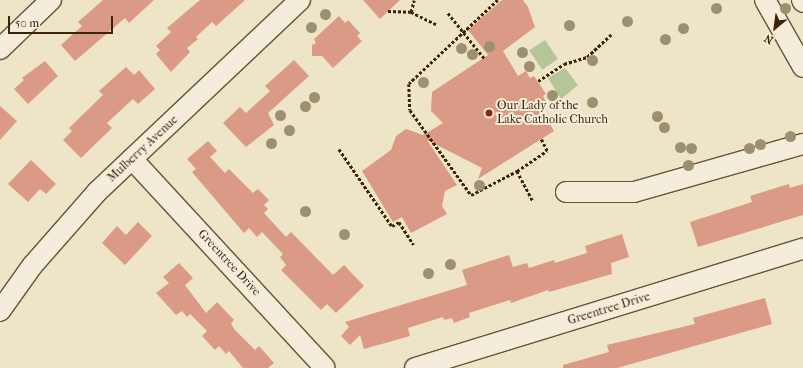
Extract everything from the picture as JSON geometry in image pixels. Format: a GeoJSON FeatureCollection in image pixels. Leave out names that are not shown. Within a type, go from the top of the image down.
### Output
{"type":"FeatureCollection","features":[{"type":"Feature","properties":{"kind":"street"},"geometry":{"type":"LineString","coordinates":[[0,49],[52,0]]}},
{"type":"Feature","properties":{"kind":"street","name":"Mulberry Avenue"},"geometry":{"type":"LineString","coordinates":[[0,311],[64,227],[132,159],[300,0]]}},
{"type":"Feature","properties":{"kind":"street"},"geometry":{"type":"LineString","coordinates":[[765,0],[803,67]]}},
{"type":"Feature","properties":{"kind":"street"},"geometry":{"type":"LineString","coordinates":[[566,192],[611,194],[641,190],[803,144]]}},
{"type":"Feature","properties":{"kind":"street","name":"Greentree Drive"},"geometry":{"type":"LineString","coordinates":[[132,159],[324,368]]}},
{"type":"Feature","properties":{"kind":"street","name":"Greentree Drive"},"geometry":{"type":"LineString","coordinates":[[415,368],[803,249]]}},
{"type":"Feature","properties":{"kind":"path"},"geometry":{"type":"LineString","coordinates":[[411,12],[414,0]]}},
{"type":"Feature","properties":{"kind":"path"},"geometry":{"type":"LineString","coordinates":[[498,0],[464,30],[409,84],[410,110],[471,195],[517,171],[547,151],[541,139]]}},
{"type":"Feature","properties":{"kind":"path"},"geometry":{"type":"LineString","coordinates":[[388,11],[411,12],[436,24]]}},
{"type":"Feature","properties":{"kind":"path"},"geometry":{"type":"LineString","coordinates":[[448,12],[464,30],[484,58]]}},
{"type":"Feature","properties":{"kind":"path"},"geometry":{"type":"LineString","coordinates":[[538,81],[564,64],[586,57],[610,35]]}},
{"type":"Feature","properties":{"kind":"path"},"geometry":{"type":"LineString","coordinates":[[339,149],[392,226],[399,222],[414,245]]}},
{"type":"Feature","properties":{"kind":"path"},"geometry":{"type":"LineString","coordinates":[[517,171],[533,200]]}},
{"type":"Feature","properties":{"kind":"green space"},"geometry":{"type":"Polygon","coordinates":[[[545,40],[558,59],[542,70],[529,51],[545,40]]]}},
{"type":"Feature","properties":{"kind":"green space"},"geometry":{"type":"Polygon","coordinates":[[[565,68],[578,85],[561,99],[548,78],[565,68]]]}},
{"type":"Feature","properties":{"kind":"building"},"geometry":{"type":"Polygon","coordinates":[[[103,0],[154,0],[129,23],[125,18],[75,61],[61,45],[82,26],[78,22],[103,0]]]}},
{"type":"Feature","properties":{"kind":"building"},"geometry":{"type":"Polygon","coordinates":[[[200,0],[245,0],[216,26],[212,22],[196,37],[198,39],[187,48],[190,52],[171,72],[156,54],[160,50],[156,46],[171,32],[167,28],[200,0]]]}},
{"type":"Feature","properties":{"kind":"building"},"geometry":{"type":"Polygon","coordinates":[[[363,0],[400,0],[380,19],[363,0]]]}},
{"type":"Feature","properties":{"kind":"building"},"geometry":{"type":"Polygon","coordinates":[[[502,0],[523,0],[528,7],[535,27],[503,51],[518,76],[526,71],[530,78],[534,76],[546,94],[543,96],[546,102],[539,106],[554,131],[478,179],[482,168],[427,140],[457,185],[445,191],[442,206],[447,214],[411,233],[402,217],[393,222],[362,171],[391,150],[396,136],[406,129],[423,135],[443,123],[431,111],[432,92],[488,55],[468,30],[502,0]]]}},
{"type":"Feature","properties":{"kind":"building"},"geometry":{"type":"Polygon","coordinates":[[[339,16],[345,23],[348,20],[360,33],[357,36],[362,41],[333,68],[322,56],[312,56],[312,45],[316,43],[314,39],[339,16]]]}},
{"type":"Feature","properties":{"kind":"building"},"geometry":{"type":"Polygon","coordinates":[[[294,60],[309,76],[268,113],[274,125],[246,147],[223,123],[240,107],[246,113],[270,91],[265,86],[294,60]]]}},
{"type":"Feature","properties":{"kind":"building"},"geometry":{"type":"Polygon","coordinates":[[[45,61],[58,76],[28,104],[14,89],[24,80],[22,78],[45,61]]]}},
{"type":"Feature","properties":{"kind":"building"},"geometry":{"type":"Polygon","coordinates":[[[126,67],[134,75],[139,70],[155,89],[138,104],[133,99],[107,123],[112,128],[81,158],[63,140],[72,131],[69,128],[103,95],[99,91],[126,67]]]}},
{"type":"Feature","properties":{"kind":"building"},"geometry":{"type":"Polygon","coordinates":[[[0,106],[17,121],[0,140],[0,106]]]}},
{"type":"Feature","properties":{"kind":"building"},"geometry":{"type":"Polygon","coordinates":[[[208,141],[217,151],[210,157],[225,173],[229,169],[253,193],[258,189],[269,200],[264,205],[268,209],[264,213],[286,237],[291,232],[333,275],[344,265],[364,286],[336,313],[327,304],[321,310],[281,270],[286,265],[280,257],[283,254],[262,232],[257,237],[249,228],[244,233],[192,172],[196,169],[187,159],[208,141]]]}},
{"type":"Feature","properties":{"kind":"building"},"geometry":{"type":"Polygon","coordinates":[[[31,160],[56,184],[46,194],[40,189],[28,202],[8,184],[31,160]]]}},
{"type":"Feature","properties":{"kind":"building"},"geometry":{"type":"Polygon","coordinates":[[[789,184],[790,188],[803,184],[803,215],[698,247],[690,222],[752,202],[750,196],[789,184]]]}},
{"type":"Feature","properties":{"kind":"building"},"geometry":{"type":"Polygon","coordinates":[[[138,222],[152,236],[125,265],[102,243],[117,226],[126,235],[138,222]]]}},
{"type":"Feature","properties":{"kind":"building"},"geometry":{"type":"Polygon","coordinates":[[[622,234],[629,257],[611,263],[612,274],[549,292],[548,290],[511,303],[510,300],[469,313],[470,317],[454,323],[452,318],[444,320],[443,317],[408,328],[410,336],[364,349],[360,335],[350,345],[341,336],[349,327],[345,322],[467,285],[462,270],[509,255],[513,267],[527,263],[529,268],[554,260],[555,263],[587,253],[585,246],[622,234]]]}},
{"type":"Feature","properties":{"kind":"building"},"geometry":{"type":"Polygon","coordinates":[[[179,263],[193,278],[185,285],[206,313],[217,302],[234,320],[231,323],[234,329],[255,350],[259,346],[274,363],[268,368],[243,368],[229,351],[226,354],[219,346],[215,350],[202,336],[207,331],[190,314],[187,317],[182,311],[176,315],[156,293],[169,283],[163,277],[179,263]]]}},
{"type":"Feature","properties":{"kind":"building"},"geometry":{"type":"Polygon","coordinates":[[[765,298],[772,324],[617,368],[563,368],[563,365],[609,352],[607,345],[695,324],[693,318],[765,298]]]}},
{"type":"Feature","properties":{"kind":"place","name":"Our Lady of the Lake Catholic Church"},"geometry":{"type":"Point","coordinates":[489,113]}}]}
